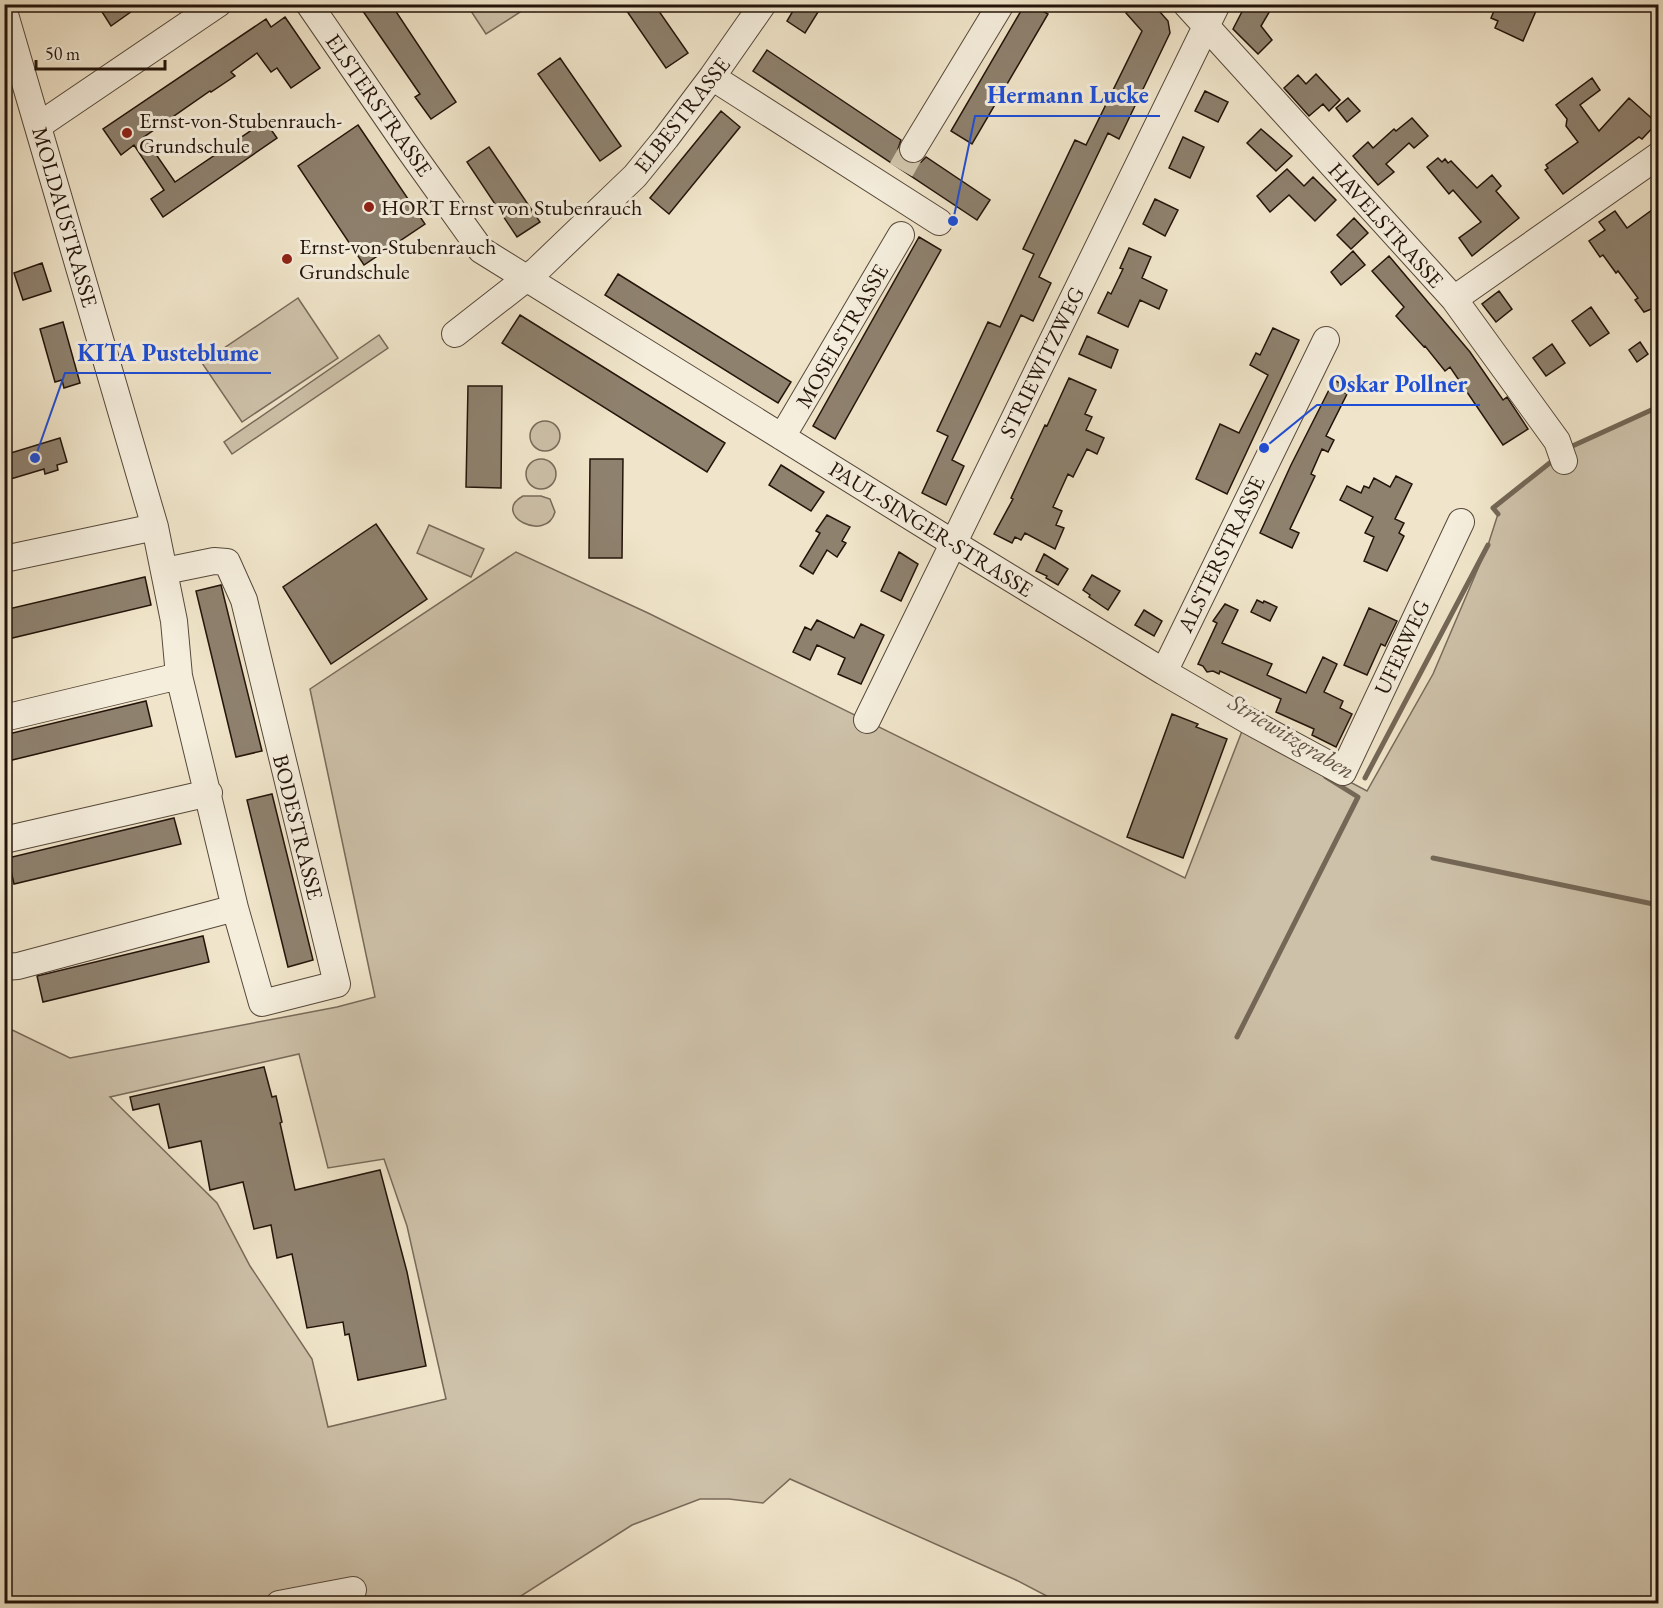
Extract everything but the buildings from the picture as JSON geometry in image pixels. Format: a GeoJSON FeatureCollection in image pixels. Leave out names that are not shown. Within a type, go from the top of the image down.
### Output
{"type":"FeatureCollection","features":[{"type":"Feature","properties":{"kind":"street"},"geometry":{"type":"LineString","coordinates":[[38,126],[218,4]]}},
{"type":"Feature","properties":{"kind":"street","name":"ELSTERSTRASSE"},"geometry":{"type":"LineString","coordinates":[[309,4],[481,250],[525,278]]}},
{"type":"Feature","properties":{"kind":"street","name":"ELBESTRASSE"},"geometry":{"type":"LineString","coordinates":[[455,334],[574,236],[634,176],[712,77],[763,4]]}},
{"type":"Feature","properties":{"kind":"street"},"geometry":{"type":"LineString","coordinates":[[901,169],[1001,4]]}},
{"type":"Feature","properties":{"kind":"street","name":"HAVELSTRASSE"},"geometry":{"type":"LineString","coordinates":[[1186,4],[1212,15],[1454,299],[1561,452]]}},
{"type":"Feature","properties":{"kind":"street","name":"MOLDAUSTRASSE"},"geometry":{"type":"LineString","coordinates":[[4,11],[155,527]]}},
{"type":"Feature","properties":{"kind":"street","name":"STRIEWITZWEG"},"geometry":{"type":"LineString","coordinates":[[867,720],[1212,15]]}},
{"type":"Feature","properties":{"kind":"street"},"geometry":{"type":"LineString","coordinates":[[712,77],[901,169],[939,222]]}},
{"type":"Feature","properties":{"kind":"street"},"geometry":{"type":"LineString","coordinates":[[1454,299],[1659,156]]}},
{"type":"Feature","properties":{"kind":"street","name":"MOSELSTRASSE"},"geometry":{"type":"LineString","coordinates":[[782,437],[901,235]]}},
{"type":"Feature","properties":{"kind":"street","name":"PAUL-SINGER-STRASSE"},"geometry":{"type":"LineString","coordinates":[[525,278],[1164,672],[1343,772]]}},
{"type":"Feature","properties":{"kind":"street","name":"ALSTERSTRASSE"},"geometry":{"type":"LineString","coordinates":[[1164,672],[1326,340]]}},
{"type":"Feature","properties":{"kind":"street","name":"UFERWEG"},"geometry":{"type":"LineString","coordinates":[[1343,772],[1461,522]]}},
{"type":"Feature","properties":{"kind":"street"},"geometry":{"type":"LineString","coordinates":[[4,559],[155,527]]}},
{"type":"Feature","properties":{"kind":"street","name":"BODESTRASSE"},"geometry":{"type":"LineString","coordinates":[[155,527],[174,621],[179,676],[235,908],[262,1003],[336,984],[244,600],[227,562],[214,561],[165,571]]}},
{"type":"Feature","properties":{"kind":"street"},"geometry":{"type":"LineString","coordinates":[[4,717],[179,676]]}},
{"type":"Feature","properties":{"kind":"street"},"geometry":{"type":"LineString","coordinates":[[4,840],[209,793]]}},
{"type":"Feature","properties":{"kind":"street"},"geometry":{"type":"LineString","coordinates":[[4,967],[18,966],[235,908]]}},
{"type":"Feature","properties":{"kind":"street"},"geometry":{"type":"LineString","coordinates":[[279,1604],[353,1590]]}},
{"type":"Feature","properties":{"kind":"shaded area"},"geometry":{"type":"Polygon","coordinates":[[[467,5],[531,5],[486,34],[467,5]]]}},
{"type":"Feature","properties":{"kind":"shaded area"},"geometry":{"type":"Polygon","coordinates":[[[298,298],[338,358],[242,422],[202,363],[298,298]]]}},
{"type":"Feature","properties":{"kind":"shaded area"},"geometry":{"type":"Polygon","coordinates":[[[379,335],[388,348],[232,454],[224,442],[379,335]]]}},
{"type":"Feature","properties":{"kind":"shaded area"},"geometry":{"type":"Polygon","coordinates":[[[1658,407],[1658,1603],[1060,1603],[1016,1580],[790,1479],[763,1503],[729,1499],[700,1499],[632,1525],[510,1603],[355,1603],[353,1590],[279,1604],[5,1603],[4,1026],[70,1058],[337,1007],[375,997],[310,689],[516,552],[648,613],[1185,878],[1244,726],[1367,791],[1433,674],[1488,545],[1498,514],[1493,508],[1572,445],[1658,407]],[[299,1054],[110,1097],[217,1203],[250,1266],[312,1359],[328,1427],[446,1399],[407,1226],[384,1159],[328,1168],[299,1054]]]}},
{"type":"Feature","properties":{"kind":"shaded area"},"geometry":{"type":"Polygon","coordinates":[[[545,421],[556,425],[560,436],[556,447],[545,451],[534,447],[530,436],[534,425],[545,421]]]}},
{"type":"Feature","properties":{"kind":"shaded area"},"geometry":{"type":"Polygon","coordinates":[[[541,459],[552,463],[556,474],[552,485],[541,489],[530,485],[526,474],[530,463],[541,459]]]}},
{"type":"Feature","properties":{"kind":"shaded area"},"geometry":{"type":"Polygon","coordinates":[[[523,496],[541,496],[550,499],[555,512],[550,521],[542,526],[532,526],[516,517],[513,511],[515,503],[523,496]]]}},
{"type":"Feature","properties":{"kind":"shaded area"},"geometry":{"type":"Polygon","coordinates":[[[429,525],[484,549],[471,577],[417,553],[429,525]]]}},
{"type":"Feature","properties":{"kind":"waterway","name":"Striewitzgraben"},"geometry":{"type":"LineString","coordinates":[[1568,448],[1658,407]]}},
{"type":"Feature","properties":{"kind":"waterway","name":"Striewitzgraben"},"geometry":{"type":"LineString","coordinates":[[1498,514],[1493,508],[1556,458]]}},
{"type":"Feature","properties":{"kind":"waterway","name":"Striewitzgraben"},"geometry":{"type":"LineString","coordinates":[[1365,778],[1488,545]]}},
{"type":"Feature","properties":{"kind":"waterway","name":"Striewitzgraben"},"geometry":{"type":"LineString","coordinates":[[1237,1037],[1358,797],[1326,777]]}},
{"type":"Feature","properties":{"kind":"waterway"},"geometry":{"type":"LineString","coordinates":[[1433,858],[1658,905]]}},
{"type":"Feature","properties":{"kind":"tunnel"},"geometry":{"type":"LineString","coordinates":[[901,170],[913,149]]}},
{"type":"Feature","properties":{"kind":"place","name":"Ernst-von-Stubenrauch- Grundschule"},"geometry":{"type":"Point","coordinates":[127,133]}},
{"type":"Feature","properties":{"kind":"place","name":"HORT Ernst von Stubenrauch"},"geometry":{"type":"Point","coordinates":[369,207]}},
{"type":"Feature","properties":{"kind":"place","name":"Hermann Lucke"},"geometry":{"type":"Point","coordinates":[953,221]}},
{"type":"Feature","properties":{"kind":"place","name":"Ernst-von-Stubenrauch Grundschule"},"geometry":{"type":"Point","coordinates":[287,259]}},
{"type":"Feature","properties":{"kind":"place","name":"Oskar Pollner"},"geometry":{"type":"Point","coordinates":[1264,448]}},
{"type":"Feature","properties":{"kind":"place","name":"KITA Pusteblume"},"geometry":{"type":"Point","coordinates":[35,458]}}]}
